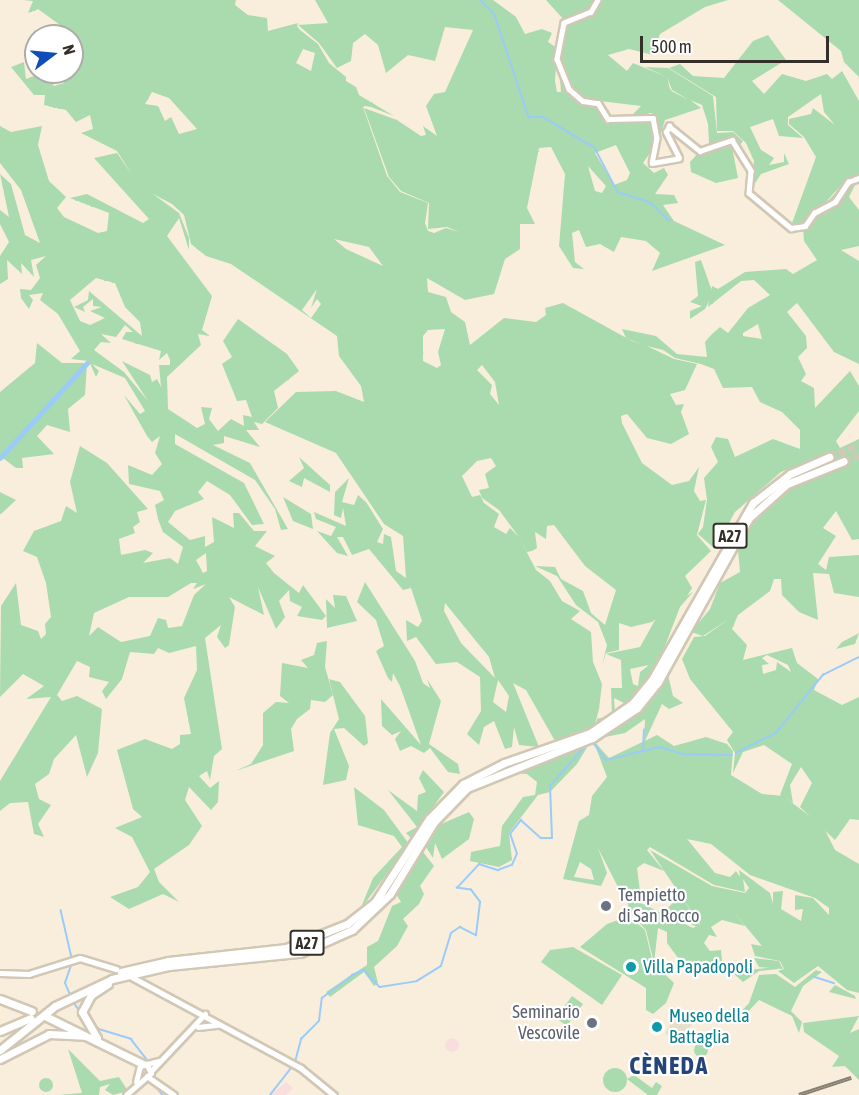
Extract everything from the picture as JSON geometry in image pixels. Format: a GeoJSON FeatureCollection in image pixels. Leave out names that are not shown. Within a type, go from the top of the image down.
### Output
{"type":"FeatureCollection","features":[{"type":"Feature","properties":{"kind":"highway","name":"A27"},"geometry":{"type":"LineString","coordinates":[[0,1031],[80,988],[125,970],[286,948],[324,938],[375,902],[444,809],[465,786],[590,733],[625,710],[668,651],[753,503],[790,474],[829,457]]}},
{"type":"Feature","properties":{"kind":"highway","name":"A27"},"geometry":{"type":"LineString","coordinates":[[551,750],[619,723],[646,698],[749,518],[783,487],[844,461]]}},
{"type":"Feature","properties":{"kind":"highway","name":"A27"},"geometry":{"type":"LineString","coordinates":[[0,1050],[55,1006],[129,976],[288,955],[326,944],[380,906],[411,853]]}},
{"type":"Feature","properties":{"kind":"highway","name":"A27"},"geometry":{"type":"LineString","coordinates":[[99,1040],[84,1021],[83,1008],[95,992],[129,976]]}},
{"type":"Feature","properties":{"kind":"highway"},"geometry":{"type":"LineString","coordinates":[[0,999],[31,1015]]}},
{"type":"Feature","properties":{"kind":"highway","name":"A27"},"geometry":{"type":"LineString","coordinates":[[0,1044],[31,1015]]}},
{"type":"Feature","properties":{"kind":"highway","name":"A27"},"geometry":{"type":"LineString","coordinates":[[47,1017],[99,1040],[133,1059],[142,1067]]}},
{"type":"Feature","properties":{"kind":"highway","name":"A27"},"geometry":{"type":"LineString","coordinates":[[0,1059],[49,1034],[99,1040]]}},
{"type":"Feature","properties":{"kind":"street"},"geometry":{"type":"LineString","coordinates":[[598,0],[591,12],[564,23],[557,59],[569,88],[583,101],[598,103],[608,119],[653,118],[653,163],[679,158],[666,131],[669,126],[700,151],[732,140],[751,171],[748,193],[791,228],[805,226],[814,213],[835,202],[848,182],[859,178]]}},
{"type":"Feature","properties":{"kind":"street"},"geometry":{"type":"LineString","coordinates":[[0,974],[32,973],[75,958],[116,969]]}},
{"type":"Feature","properties":{"kind":"street"},"geometry":{"type":"LineString","coordinates":[[129,976],[296,1066],[334,1095]]}},
{"type":"Feature","properties":{"kind":"street"},"geometry":{"type":"LineString","coordinates":[[204,1017],[206,1024]]}},
{"type":"Feature","properties":{"kind":"street"},"geometry":{"type":"LineString","coordinates":[[204,1017],[206,1024]]}},
{"type":"Feature","properties":{"kind":"street"},"geometry":{"type":"LineString","coordinates":[[126,1095],[204,1017]]}},
{"type":"Feature","properties":{"kind":"street"},"geometry":{"type":"LineString","coordinates":[[192,1030],[206,1024],[224,1027]]}},
{"type":"Feature","properties":{"kind":"street"},"geometry":{"type":"LineString","coordinates":[[135,1085],[142,1067],[162,1059]]}},
{"type":"Feature","properties":{"kind":"street"},"geometry":{"type":"LineString","coordinates":[[142,1067],[152,1070],[160,1082],[174,1095]]}},
{"type":"Feature","properties":{"kind":"street"},"geometry":{"type":"LineString","coordinates":[[142,1067],[146,1076],[160,1082]]}},
{"type":"Feature","properties":{"kind":"shaded area"},"geometry":{"type":"Polygon","coordinates":[[[679,1012],[692,1024],[678,1043],[665,1033],[679,1012]]]}},
{"type":"Feature","properties":{"kind":"shaded area"},"geometry":{"type":"Polygon","coordinates":[[[452,1038],[457,1040],[459,1045],[457,1050],[452,1052],[447,1050],[445,1045],[447,1040],[452,1038]]]}},
{"type":"Feature","properties":{"kind":"shaded area"},"geometry":{"type":"Polygon","coordinates":[[[286,1082],[293,1088],[286,1095],[271,1095],[286,1082]]]}},
{"type":"Feature","properties":{"kind":"green space"},"geometry":{"type":"Polygon","coordinates":[[[23,0],[236,0],[235,5],[248,15],[267,18],[268,31],[298,23],[297,26],[300,30],[318,44],[329,63],[346,77],[346,81],[356,87],[359,95],[394,116],[371,107],[363,107],[387,176],[400,192],[428,203],[425,223],[428,231],[434,233],[446,228],[459,232],[447,227],[428,229],[429,203],[401,191],[389,177],[364,108],[397,120],[421,136],[426,135],[423,126],[437,136],[426,106],[434,94],[445,92],[473,30],[445,27],[435,61],[408,55],[386,73],[378,45],[365,34],[353,43],[351,61],[337,68],[319,43],[298,25],[328,23],[315,0],[493,0],[516,17],[525,34],[542,29],[552,33],[548,42],[557,48],[555,81],[557,92],[561,92],[559,67],[570,90],[585,101],[595,101],[614,121],[651,115],[655,146],[643,163],[654,173],[664,168],[668,175],[655,194],[674,195],[678,203],[663,205],[674,221],[725,245],[652,271],[660,253],[646,241],[621,237],[614,252],[600,244],[586,247],[579,230],[572,233],[575,262],[584,269],[573,268],[559,246],[565,174],[551,147],[539,148],[527,208],[535,224],[520,224],[520,249],[505,259],[494,294],[465,300],[427,278],[428,292],[446,297],[451,312],[465,322],[470,345],[504,318],[536,322],[546,315],[545,308],[563,303],[626,338],[622,329],[656,336],[677,354],[707,357],[705,342],[711,335],[720,327],[728,333],[748,308],[770,295],[754,280],[741,281],[708,307],[712,286],[718,289],[745,272],[786,269],[793,274],[817,260],[804,241],[803,227],[845,183],[859,177],[849,197],[859,210],[859,246],[841,250],[859,261],[859,364],[834,352],[797,303],[787,312],[806,336],[807,348],[798,357],[806,374],[801,381],[814,388],[815,408],[850,371],[859,386],[859,411],[836,441],[840,448],[859,439],[859,539],[852,540],[836,511],[823,528],[836,536],[818,564],[826,570],[829,557],[859,555],[859,597],[834,593],[829,574],[813,573],[818,620],[799,612],[782,595],[781,579],[774,579],[770,591],[738,615],[732,629],[747,645],[743,660],[792,648],[797,663],[818,679],[814,690],[842,705],[859,697],[859,820],[850,819],[835,840],[800,807],[812,783],[801,767],[790,785],[793,803],[780,795],[792,764],[764,745],[743,752],[733,773],[735,753],[727,740],[733,732],[690,679],[682,659],[694,637],[705,636],[729,619],[703,636],[691,632],[710,609],[720,583],[740,572],[738,550],[751,521],[784,490],[847,462],[845,457],[832,461],[829,453],[781,472],[735,512],[715,549],[698,534],[703,527],[707,500],[704,478],[718,462],[711,447],[716,437],[728,439],[735,457],[773,439],[800,449],[800,430],[782,412],[760,402],[752,387],[723,388],[714,369],[701,364],[675,358],[663,350],[647,346],[674,359],[697,364],[685,390],[670,394],[676,405],[684,404],[681,412],[689,434],[671,444],[647,438],[627,414],[621,416],[622,423],[642,463],[672,485],[689,481],[699,467],[694,491],[700,501],[706,500],[697,535],[711,551],[685,576],[692,588],[687,596],[652,622],[631,627],[619,623],[619,650],[606,653],[602,666],[607,645],[598,622],[576,605],[557,576],[535,566],[555,567],[561,579],[583,591],[591,613],[605,625],[616,590],[585,566],[554,525],[547,526],[546,539],[535,532],[537,548],[532,551],[527,552],[519,537],[536,570],[550,581],[562,601],[580,611],[571,619],[591,632],[593,662],[602,684],[599,709],[594,728],[555,741],[526,690],[513,683],[539,747],[519,745],[514,727],[512,747],[505,749],[494,721],[484,727],[479,745],[467,734],[481,711],[480,677],[457,662],[436,664],[416,637],[407,641],[406,620],[418,627],[422,621],[411,588],[403,590],[369,549],[352,555],[343,537],[337,537],[348,556],[337,553],[317,531],[331,536],[336,527],[316,519],[314,512],[346,526],[343,508],[341,518],[334,515],[335,492],[349,478],[342,502],[354,505],[358,495],[366,502],[383,529],[377,542],[383,544],[384,534],[391,537],[396,571],[406,578],[403,536],[384,524],[336,453],[265,422],[296,392],[336,391],[364,402],[361,386],[339,356],[337,336],[231,264],[206,256],[191,244],[184,215],[172,204],[153,194],[179,213],[189,238],[189,250],[179,218],[167,236],[212,296],[202,330],[210,336],[198,334],[201,345],[167,377],[168,409],[197,428],[205,424],[201,407],[212,408],[209,419],[218,431],[231,419],[244,426],[243,415],[252,417],[246,400],[237,401],[222,364],[232,357],[223,341],[238,319],[287,354],[299,371],[274,391],[278,408],[262,424],[254,422],[259,430],[246,430],[260,447],[224,436],[224,443],[213,445],[250,463],[288,529],[281,530],[275,509],[255,480],[175,434],[175,444],[244,483],[264,524],[252,525],[230,495],[207,481],[198,492],[204,499],[175,511],[168,522],[190,540],[205,536],[205,547],[214,542],[212,517],[234,528],[233,513],[239,513],[254,531],[267,531],[255,546],[275,556],[266,563],[274,573],[299,593],[303,585],[326,616],[322,620],[297,616],[302,607],[290,601],[289,590],[279,601],[285,617],[276,629],[258,587],[264,615],[229,597],[235,607],[229,645],[225,648],[217,637],[221,625],[205,638],[222,749],[214,756],[210,780],[207,771],[199,776],[210,788],[219,781],[218,802],[211,810],[189,787],[185,800],[202,826],[189,845],[154,869],[159,882],[179,902],[163,894],[129,909],[110,897],[138,887],[150,872],[132,837],[115,828],[142,817],[133,809],[117,750],[145,739],[172,749],[180,744],[180,735],[191,734],[184,698],[197,670],[196,646],[169,653],[158,648],[154,654],[130,652],[122,679],[106,699],[102,691],[109,682],[89,677],[90,667],[77,661],[57,695],[62,701],[77,696],[102,709],[98,753],[87,777],[76,735],[54,759],[49,774],[35,784],[39,799],[51,805],[38,824],[44,837],[34,834],[28,802],[10,803],[0,811],[0,781],[51,697],[26,699],[44,686],[23,674],[0,697],[1,606],[16,583],[21,625],[38,631],[41,639],[46,634],[45,624],[51,617],[46,583],[37,557],[23,551],[34,531],[61,521],[66,506],[77,513],[70,482],[80,446],[107,463],[148,509],[137,512],[140,522],[133,527],[135,533],[119,539],[121,555],[145,550],[153,553],[143,563],[170,558],[178,564],[183,547],[163,532],[155,505],[164,500],[160,491],[129,484],[128,465],[152,475],[162,464],[155,453],[160,436],[152,442],[147,436],[124,395],[140,414],[145,411],[125,378],[92,364],[99,371],[96,377],[89,361],[71,359],[80,351],[58,314],[40,300],[43,293],[29,295],[33,300],[29,309],[21,298],[20,289],[31,290],[40,278],[36,265],[46,256],[31,260],[34,277],[21,263],[22,274],[7,260],[8,279],[0,284],[0,256],[9,242],[0,224],[0,210],[9,217],[0,174],[11,184],[25,235],[40,243],[21,190],[0,163],[0,126],[11,132],[42,126],[38,145],[49,181],[66,197],[57,208],[64,217],[98,233],[107,231],[109,213],[70,198],[87,194],[143,223],[149,219],[94,158],[117,153],[132,175],[117,151],[81,133],[93,129],[90,115],[76,122],[66,110],[44,105],[45,95],[34,95],[25,84],[53,84],[54,86],[84,84],[84,24],[59,24],[38,9],[28,13],[33,1],[23,0]],[[303,49],[296,63],[311,71],[315,53],[303,49]],[[152,92],[145,104],[158,106],[165,121],[171,117],[179,134],[197,129],[169,98],[152,92]],[[616,145],[595,153],[614,185],[627,180],[630,173],[616,145]],[[588,166],[595,191],[602,193],[606,186],[588,166]],[[334,239],[346,249],[383,266],[369,247],[334,239]],[[96,278],[70,300],[80,321],[90,325],[105,318],[90,311],[102,307],[93,306],[93,299],[83,307],[85,312],[74,307],[88,300],[89,291],[142,336],[140,322],[125,307],[115,283],[96,278]],[[317,289],[302,310],[311,318],[321,304],[317,299],[311,308],[317,289]],[[758,324],[743,333],[743,336],[762,339],[758,324]],[[125,325],[116,337],[101,334],[111,343],[101,342],[94,350],[124,372],[148,401],[122,361],[150,375],[152,382],[157,379],[161,387],[159,365],[170,365],[167,353],[159,360],[161,351],[122,339],[126,332],[133,332],[125,325]],[[445,329],[428,330],[423,336],[423,361],[437,368],[441,365],[438,352],[445,329]],[[482,365],[477,370],[492,385],[490,394],[499,405],[495,382],[482,365]],[[491,458],[477,461],[462,476],[472,497],[480,495],[484,503],[499,514],[494,527],[506,534],[510,528],[519,537],[499,510],[482,498],[479,490],[489,488],[485,474],[496,466],[491,458]],[[206,553],[196,560],[203,573],[207,571],[206,553]],[[191,583],[168,597],[129,597],[94,613],[89,636],[98,627],[121,642],[150,636],[158,618],[166,620],[168,628],[182,626],[194,595],[206,584],[193,589],[197,583],[191,583]],[[445,603],[444,611],[461,643],[495,678],[489,657],[445,603]],[[767,655],[762,658],[769,664],[762,665],[763,674],[776,670],[777,662],[791,672],[788,665],[767,655]],[[498,680],[493,702],[506,712],[509,696],[498,680]]]}},
{"type":"Feature","properties":{"kind":"green space"},"geometry":{"type":"Polygon","coordinates":[[[546,0],[596,0],[592,9],[564,20],[546,0]]]}},
{"type":"Feature","properties":{"kind":"green space"},"geometry":{"type":"Polygon","coordinates":[[[599,0],[728,0],[705,7],[660,34],[653,55],[629,49],[608,55],[627,71],[633,63],[667,77],[645,67],[668,68],[713,96],[717,133],[733,132],[743,141],[740,145],[731,139],[703,152],[709,143],[708,124],[702,105],[690,100],[701,108],[665,120],[657,147],[652,113],[630,117],[641,106],[583,99],[572,88],[559,57],[562,35],[567,21],[591,13],[599,0]],[[667,77],[670,89],[689,100],[672,90],[667,77]]]}},
{"type":"Feature","properties":{"kind":"green space"},"geometry":{"type":"Polygon","coordinates":[[[778,0],[859,0],[859,77],[844,62],[841,51],[778,0]]]}},
{"type":"Feature","properties":{"kind":"green space"},"geometry":{"type":"Polygon","coordinates":[[[768,35],[786,60],[752,81],[764,94],[782,74],[806,81],[827,74],[832,79],[842,71],[859,101],[859,175],[844,182],[805,225],[791,226],[816,157],[804,137],[789,124],[789,119],[811,114],[813,108],[835,125],[824,112],[821,94],[788,117],[788,125],[803,138],[779,136],[773,119],[750,127],[761,150],[774,158],[769,165],[784,162],[784,153],[789,164],[761,174],[752,188],[758,197],[750,193],[754,161],[746,143],[733,131],[717,131],[716,97],[669,68],[680,64],[693,76],[724,78],[753,41],[768,35]]]}},
{"type":"Feature","properties":{"kind":"green space"},"geometry":{"type":"Polygon","coordinates":[[[24,62],[24,83],[11,67],[24,62]]]}},
{"type":"Feature","properties":{"kind":"green space"},"geometry":{"type":"Polygon","coordinates":[[[730,141],[739,148],[733,152],[738,178],[716,183],[691,172],[690,162],[699,152],[710,153],[730,141]]]}},
{"type":"Feature","properties":{"kind":"green space"},"geometry":{"type":"Polygon","coordinates":[[[701,260],[713,294],[705,309],[690,319],[690,311],[702,306],[690,302],[698,296],[695,262],[701,260]]]}},
{"type":"Feature","properties":{"kind":"green space"},"geometry":{"type":"Polygon","coordinates":[[[37,343],[62,363],[87,363],[85,395],[68,409],[70,432],[47,425],[37,436],[54,454],[22,458],[23,468],[16,468],[0,456],[0,392],[35,363],[37,343]]]}},
{"type":"Feature","properties":{"kind":"green space"},"geometry":{"type":"Polygon","coordinates":[[[299,457],[330,485],[330,492],[304,478],[302,487],[289,481],[304,468],[299,457]]]}},
{"type":"Feature","properties":{"kind":"green space"},"geometry":{"type":"Polygon","coordinates":[[[0,492],[16,500],[1,514],[0,514],[0,492]]]}},
{"type":"Feature","properties":{"kind":"green space"},"geometry":{"type":"Polygon","coordinates":[[[283,497],[311,514],[313,529],[293,521],[283,497]]]}},
{"type":"Feature","properties":{"kind":"green space"},"geometry":{"type":"Polygon","coordinates":[[[365,582],[415,661],[423,683],[430,688],[427,679],[441,701],[429,744],[458,764],[460,774],[448,772],[430,748],[424,753],[411,746],[400,751],[395,739],[401,731],[392,735],[382,726],[381,699],[421,745],[400,686],[393,673],[392,682],[388,678],[376,651],[384,646],[376,620],[357,602],[365,582]]]}},
{"type":"Feature","properties":{"kind":"green space"},"geometry":{"type":"Polygon","coordinates":[[[693,592],[680,607],[655,672],[628,705],[614,698],[615,716],[596,728],[597,719],[612,715],[611,688],[622,688],[621,660],[606,654],[640,647],[659,613],[693,592]],[[649,665],[630,669],[633,684],[638,686],[640,672],[649,665]]]}},
{"type":"Feature","properties":{"kind":"green space"},"geometry":{"type":"Polygon","coordinates":[[[333,595],[346,596],[357,621],[327,628],[326,599],[335,608],[333,595]]]}},
{"type":"Feature","properties":{"kind":"green space"},"geometry":{"type":"Polygon","coordinates":[[[859,633],[855,644],[836,649],[842,642],[859,633]]]}},
{"type":"Feature","properties":{"kind":"green space"},"geometry":{"type":"Polygon","coordinates":[[[327,641],[325,667],[333,695],[325,702],[311,700],[310,709],[297,719],[291,729],[294,751],[235,771],[251,764],[263,745],[263,713],[276,702],[289,703],[280,696],[282,663],[308,668],[301,660],[314,655],[317,643],[327,641]]]}},
{"type":"Feature","properties":{"kind":"green space"},"geometry":{"type":"Polygon","coordinates":[[[667,671],[673,696],[683,703],[669,709],[662,704],[644,743],[645,719],[625,733],[595,739],[635,712],[667,671]]]}},
{"type":"Feature","properties":{"kind":"green space"},"geometry":{"type":"Polygon","coordinates":[[[329,679],[340,682],[365,716],[368,743],[364,746],[344,728],[334,729],[349,766],[346,780],[323,785],[330,733],[339,719],[329,679]]]}},
{"type":"Feature","properties":{"kind":"green space"},"geometry":{"type":"Polygon","coordinates":[[[657,735],[674,746],[706,737],[727,744],[733,751],[731,775],[762,794],[783,796],[823,826],[835,850],[859,864],[859,993],[847,990],[818,966],[794,983],[778,971],[784,969],[780,961],[755,956],[751,944],[762,946],[733,911],[745,926],[722,920],[711,927],[717,937],[709,935],[704,943],[710,951],[721,950],[723,971],[706,971],[678,958],[667,943],[667,932],[658,928],[654,963],[646,930],[630,913],[626,896],[693,928],[700,924],[650,850],[712,886],[745,893],[749,888],[743,879],[745,892],[714,885],[650,847],[647,850],[664,871],[644,863],[637,868],[641,899],[619,889],[598,848],[607,873],[601,886],[563,879],[579,821],[589,815],[592,796],[607,777],[593,740],[609,758],[657,735]],[[687,839],[715,873],[730,877],[736,871],[740,877],[739,870],[770,893],[773,904],[773,892],[783,891],[781,909],[801,921],[803,909],[795,910],[795,895],[813,898],[829,915],[829,908],[815,898],[750,875],[711,844],[687,839]],[[580,862],[574,877],[594,880],[591,869],[580,862]]]}},
{"type":"Feature","properties":{"kind":"green space"},"geometry":{"type":"Polygon","coordinates":[[[591,741],[577,764],[550,792],[538,795],[509,833],[512,860],[499,867],[470,861],[471,852],[500,846],[502,826],[523,797],[535,795],[537,782],[527,774],[512,773],[591,741]]]}},
{"type":"Feature","properties":{"kind":"green space"},"geometry":{"type":"Polygon","coordinates":[[[423,770],[444,792],[411,838],[406,833],[417,827],[388,790],[417,811],[418,795],[426,792],[419,778],[423,770]]]}},
{"type":"Feature","properties":{"kind":"green space"},"geometry":{"type":"Polygon","coordinates":[[[354,787],[384,810],[409,844],[360,910],[373,878],[402,847],[394,836],[358,825],[354,787]]]}},
{"type":"Feature","properties":{"kind":"green space"},"geometry":{"type":"Polygon","coordinates":[[[469,812],[474,819],[469,839],[442,859],[435,843],[433,858],[424,844],[432,828],[469,812]]]}},
{"type":"Feature","properties":{"kind":"green space"},"geometry":{"type":"Polygon","coordinates":[[[420,848],[434,866],[420,886],[424,894],[419,904],[403,919],[408,926],[397,946],[374,967],[378,983],[374,986],[364,972],[330,997],[326,992],[367,965],[367,947],[378,941],[392,906],[401,902],[396,894],[420,848]]]}},
{"type":"Feature","properties":{"kind":"green space"},"geometry":{"type":"Polygon","coordinates":[[[681,896],[699,924],[697,927],[664,911],[681,896]]]}},
{"type":"Feature","properties":{"kind":"green space"},"geometry":{"type":"Polygon","coordinates":[[[629,916],[645,930],[653,963],[674,983],[666,1003],[653,1014],[646,1010],[646,988],[580,947],[607,924],[629,916]]]}},
{"type":"Feature","properties":{"kind":"green space"},"geometry":{"type":"Polygon","coordinates":[[[573,947],[622,975],[602,1005],[541,962],[550,950],[573,947]]]}},
{"type":"Feature","properties":{"kind":"green space"},"geometry":{"type":"Polygon","coordinates":[[[754,958],[779,961],[783,969],[759,967],[754,958]]]}},
{"type":"Feature","properties":{"kind":"green space"},"geometry":{"type":"Polygon","coordinates":[[[742,964],[749,970],[775,967],[779,969],[759,971],[743,982],[734,974],[742,964]]]}},
{"type":"Feature","properties":{"kind":"green space"},"geometry":{"type":"Polygon","coordinates":[[[816,970],[822,972],[803,986],[791,1011],[802,1022],[799,1033],[792,1016],[759,1000],[744,1016],[748,1022],[736,1017],[749,1003],[759,975],[776,974],[795,987],[816,970]]]}},
{"type":"Feature","properties":{"kind":"green space"},"geometry":{"type":"Polygon","coordinates":[[[835,985],[855,996],[856,999],[829,992],[835,985]]]}},
{"type":"Feature","properties":{"kind":"green space"},"geometry":{"type":"Polygon","coordinates":[[[572,996],[583,1004],[567,1026],[556,1018],[572,996]]]}},
{"type":"Feature","properties":{"kind":"green space"},"geometry":{"type":"Polygon","coordinates":[[[859,1016],[850,1033],[859,1029],[859,1080],[845,1066],[832,1067],[839,1056],[804,1032],[803,1023],[859,1016]]]}},
{"type":"Feature","properties":{"kind":"green space"},"geometry":{"type":"Polygon","coordinates":[[[698,1043],[704,1043],[708,1050],[704,1057],[698,1057],[694,1053],[694,1047],[698,1043]]]}},
{"type":"Feature","properties":{"kind":"green space"},"geometry":{"type":"Polygon","coordinates":[[[68,1049],[100,1081],[119,1077],[128,1091],[113,1095],[105,1090],[110,1084],[100,1087],[99,1095],[58,1095],[82,1093],[68,1049]]]}},
{"type":"Feature","properties":{"kind":"green space"},"geometry":{"type":"Polygon","coordinates":[[[615,1068],[620,1069],[626,1075],[626,1085],[620,1091],[615,1092],[610,1091],[604,1085],[603,1080],[604,1075],[610,1069],[615,1068]]]}},
{"type":"Feature","properties":{"kind":"green space"},"geometry":{"type":"Polygon","coordinates":[[[634,1075],[652,1088],[656,1082],[662,1086],[657,1095],[648,1095],[627,1079],[634,1075]]]}},
{"type":"Feature","properties":{"kind":"green space"},"geometry":{"type":"Polygon","coordinates":[[[46,1078],[51,1080],[53,1085],[51,1090],[46,1092],[41,1090],[39,1085],[41,1080],[46,1078]]]}},
{"type":"Feature","properties":{"kind":"waterway"},"geometry":{"type":"LineString","coordinates":[[481,0],[495,15],[529,117],[543,117],[595,148],[618,192],[651,203],[669,220]]}},
{"type":"Feature","properties":{"kind":"waterway"},"geometry":{"type":"LineString","coordinates":[[0,458],[87,363]]}},
{"type":"Feature","properties":{"kind":"waterway"},"geometry":{"type":"LineString","coordinates":[[736,753],[776,733],[823,675],[859,657]]}},
{"type":"Feature","properties":{"kind":"waterway"},"geometry":{"type":"LineString","coordinates":[[643,749],[644,730]]}},
{"type":"Feature","properties":{"kind":"waterway"},"geometry":{"type":"LineString","coordinates":[[295,1062],[301,1039],[319,1021],[322,998],[352,975],[364,970],[380,987],[417,981],[441,966],[451,933],[460,927],[476,935],[480,902],[471,890],[457,888],[479,864],[498,870],[512,865],[517,854],[510,834],[521,820],[541,838],[552,838],[550,786],[589,742]]}},
{"type":"Feature","properties":{"kind":"waterway"},"geometry":{"type":"LineString","coordinates":[[593,742],[606,760],[660,747],[683,754],[732,755]]}},
{"type":"Feature","properties":{"kind":"waterway"},"geometry":{"type":"LineString","coordinates":[[61,910],[72,958]]}},
{"type":"Feature","properties":{"kind":"waterway"},"geometry":{"type":"LineString","coordinates":[[70,995],[65,983],[72,963]]}},
{"type":"Feature","properties":{"kind":"waterway"},"geometry":{"type":"LineString","coordinates":[[815,977],[834,983]]}},
{"type":"Feature","properties":{"kind":"waterway"},"geometry":{"type":"LineString","coordinates":[[73,1001],[79,1010]]}},
{"type":"Feature","properties":{"kind":"waterway"},"geometry":{"type":"LineString","coordinates":[[86,1013],[99,1029],[131,1039],[148,1061]]}},
{"type":"Feature","properties":{"kind":"waterway"},"geometry":{"type":"LineString","coordinates":[[270,1095],[293,1066]]}},
{"type":"Feature","properties":{"kind":"waterway"},"geometry":{"type":"LineString","coordinates":[[154,1084],[163,1095]]}},
{"type":"Feature","properties":{"kind":"tunnel"},"geometry":{"type":"LineString","coordinates":[[829,457],[859,445]]}},
{"type":"Feature","properties":{"kind":"tunnel"},"geometry":{"type":"LineString","coordinates":[[844,461],[859,455]]}},
{"type":"Feature","properties":{"kind":"railway"},"geometry":{"type":"LineString","coordinates":[[799,1095],[851,1078]]}},
{"type":"Feature","properties":{"kind":"place","name":"Tempietto di San Rocco"},"geometry":{"type":"Point","coordinates":[606,906]}},
{"type":"Feature","properties":{"kind":"place","name":"Villa Papadopoli"},"geometry":{"type":"Point","coordinates":[631,967]}},
{"type":"Feature","properties":{"kind":"place","name":"Seminario Vescovile"},"geometry":{"type":"Point","coordinates":[592,1023]}},
{"type":"Feature","properties":{"kind":"place","name":"Museo della Battaglia"},"geometry":{"type":"Point","coordinates":[657,1027]}},
{"type":"Feature","properties":{"kind":"district","name":"CÈNEDA"},"geometry":{"type":"Point","coordinates":[669,1066]}}]}
